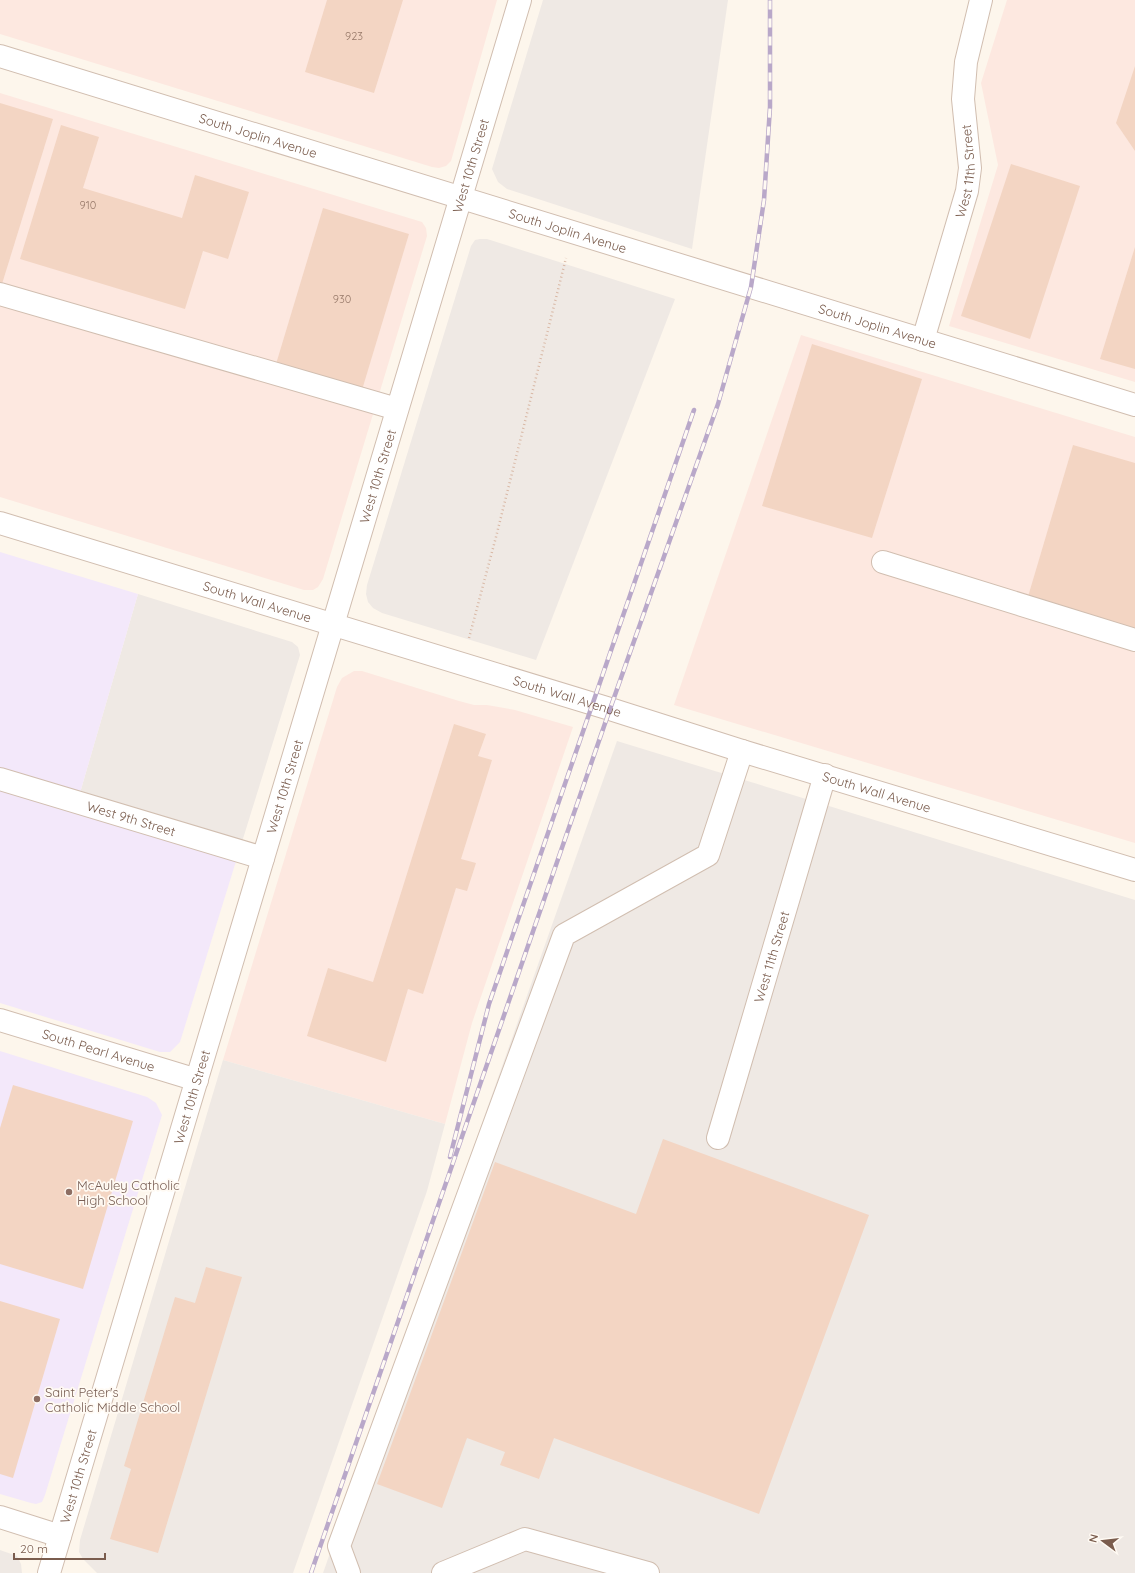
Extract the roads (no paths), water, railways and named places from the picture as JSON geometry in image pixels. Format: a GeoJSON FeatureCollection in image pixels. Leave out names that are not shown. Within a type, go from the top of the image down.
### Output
{"type":"FeatureCollection","features":[{"type":"Feature","properties":{"kind":"street","name":"West 10th Street"},"geometry":{"type":"LineString","coordinates":[[49,1573],[520,0]]}},
{"type":"Feature","properties":{"kind":"street","name":"West 11th Street"},"geometry":{"type":"LineString","coordinates":[[924,340],[968,191],[970,168],[963,99],[966,62],[981,0]]}},
{"type":"Feature","properties":{"kind":"street","name":"South Joplin Avenue"},"geometry":{"type":"LineString","coordinates":[[0,56],[1135,405]]}},
{"type":"Feature","properties":{"kind":"street"},"geometry":{"type":"LineString","coordinates":[[0,294],[397,409]]}},
{"type":"Feature","properties":{"kind":"street","name":"South Wall Avenue"},"geometry":{"type":"LineString","coordinates":[[0,523],[462,664],[742,752],[824,775],[1135,870]]}},
{"type":"Feature","properties":{"kind":"street"},"geometry":{"type":"LineString","coordinates":[[883,562],[1135,640]]}},
{"type":"Feature","properties":{"kind":"street"},"geometry":{"type":"LineString","coordinates":[[350,1573],[339,1546],[564,935],[708,855],[742,752]]}},
{"type":"Feature","properties":{"kind":"street","name":"West 11th Street"},"geometry":{"type":"LineString","coordinates":[[718,1138],[824,775]]}},
{"type":"Feature","properties":{"kind":"street","name":"West 9th Street"},"geometry":{"type":"LineString","coordinates":[[0,779],[263,858]]}},
{"type":"Feature","properties":{"kind":"street","name":"South Pearl Avenue"},"geometry":{"type":"LineString","coordinates":[[0,1020],[196,1080]]}},
{"type":"Feature","properties":{"kind":"street"},"geometry":{"type":"LineString","coordinates":[[0,1517],[60,1536]]}},
{"type":"Feature","properties":{"kind":"street"},"geometry":{"type":"LineString","coordinates":[[443,1573],[525,1539],[648,1573]]}},
{"type":"Feature","properties":{"kind":"railway"},"geometry":{"type":"LineString","coordinates":[[311,1573],[610,709],[718,404],[751,287],[764,200],[770,107],[770,0]]}},
{"type":"Feature","properties":{"kind":"railway"},"geometry":{"type":"LineString","coordinates":[[450,1157],[489,1004],[694,410]]}},
{"type":"Feature","properties":{"kind":"place","name":"McAuley Catholic High School"},"geometry":{"type":"Point","coordinates":[69,1192]}},
{"type":"Feature","properties":{"kind":"place","name":"Saint Peter's Catholic Middle School"},"geometry":{"type":"Point","coordinates":[37,1399]}}]}
